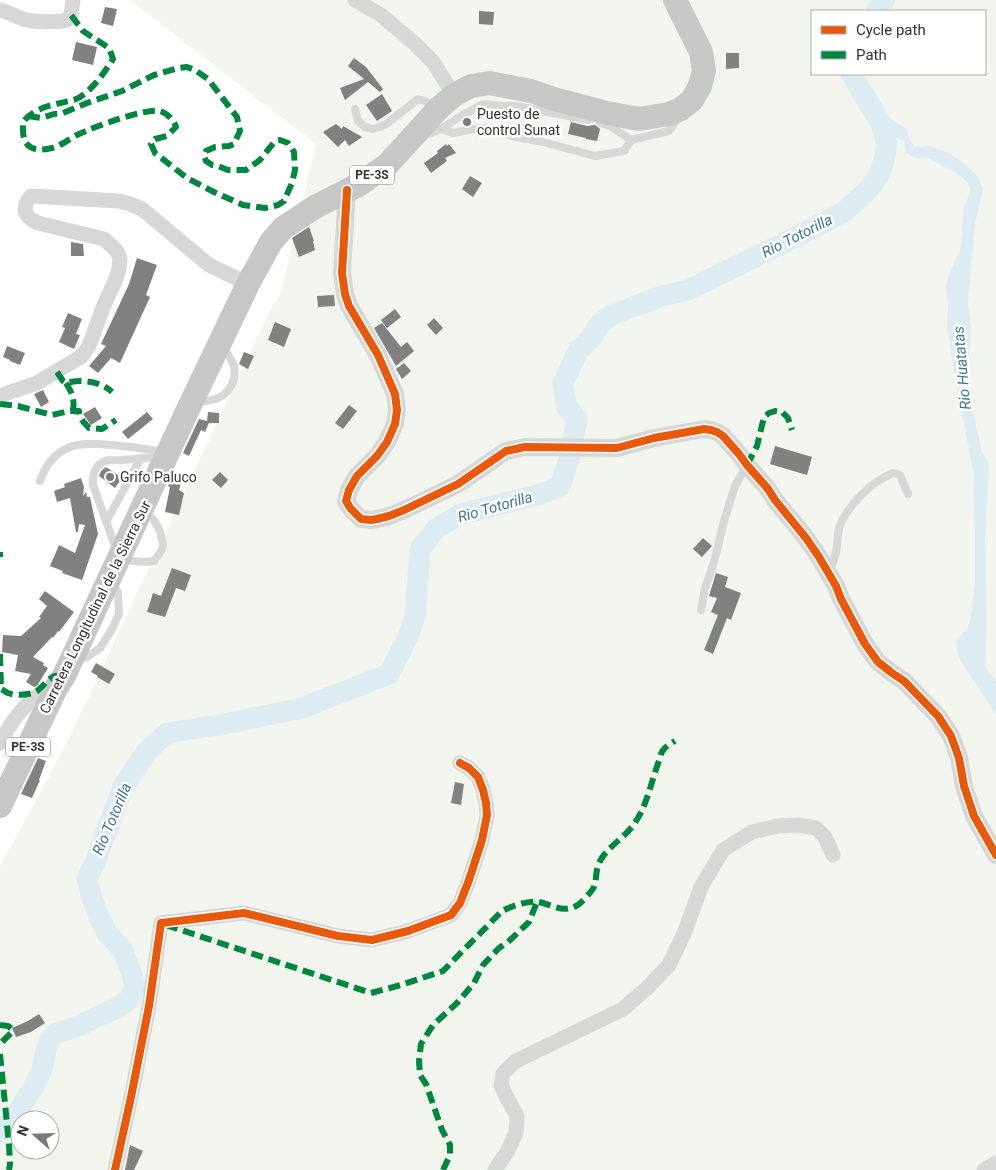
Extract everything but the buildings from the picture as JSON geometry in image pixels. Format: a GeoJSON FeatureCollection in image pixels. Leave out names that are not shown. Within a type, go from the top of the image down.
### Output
{"type":"FeatureCollection","features":[{"type":"Feature","properties":{"kind":"highway"},"geometry":{"type":"LineString","coordinates":[[675,0],[701,52],[704,70],[700,86],[692,100],[681,109]]}},
{"type":"Feature","properties":{"kind":"highway","name":"Carretera Longitudinal de la Sierra Sur"},"geometry":{"type":"LineString","coordinates":[[0,806],[56,688],[64,676],[249,282],[271,242],[283,228],[315,207],[360,184],[387,165],[471,86],[489,83],[531,91],[598,111],[639,119],[668,114],[681,109]]}},
{"type":"Feature","properties":{"kind":"street"},"geometry":{"type":"LineString","coordinates":[[0,10],[23,19],[60,22],[67,20],[71,15],[72,0]]}},
{"type":"Feature","properties":{"kind":"street"},"geometry":{"type":"LineString","coordinates":[[355,0],[381,15],[433,62],[438,116]]}},
{"type":"Feature","properties":{"kind":"street"},"geometry":{"type":"LineString","coordinates":[[348,190],[342,273],[345,294],[378,355],[395,394],[397,410],[395,424],[387,442],[377,456],[357,476],[349,490],[346,501],[351,509],[361,519],[371,520],[389,516],[458,484],[506,451],[525,446],[617,448],[654,438],[704,429],[717,432],[739,454],[806,538],[836,586],[865,644],[878,662],[904,681],[938,716],[951,736],[959,758],[964,786],[974,816],[996,855]]}},
{"type":"Feature","properties":{"kind":"street"},"geometry":{"type":"LineString","coordinates":[[0,397],[37,383],[82,356],[89,346],[119,269],[120,258],[116,250],[104,240],[38,223],[29,218],[24,209],[26,202],[31,196],[119,201],[130,204],[142,209],[209,265],[249,282]]}},
{"type":"Feature","properties":{"kind":"street"},"geometry":{"type":"LineString","coordinates":[[0,743],[19,713],[35,698],[56,688]]}},
{"type":"Feature","properties":{"kind":"street"},"geometry":{"type":"LineString","coordinates":[[115,1170],[132,1097],[149,1006],[161,923],[244,914],[338,936],[372,940],[408,931],[450,915],[460,903],[469,880],[482,840],[487,815],[483,790],[478,777],[469,768],[460,763]]}},
{"type":"Feature","properties":{"kind":"street"},"geometry":{"type":"LineString","coordinates":[[495,1170],[507,1152],[516,1133],[518,1116],[501,1085],[502,1073],[516,1061],[622,1009],[647,988],[669,965],[685,931],[701,887],[723,850],[752,832],[778,826],[798,825],[816,828],[825,837],[833,855]]}},
{"type":"Feature","properties":{"kind":"street"},"geometry":{"type":"LineString","coordinates":[[984,1170],[996,1163]]}},
{"type":"Feature","properties":{"kind":"lane"},"geometry":{"type":"LineString","coordinates":[[355,109],[358,121],[365,127],[373,129],[385,125],[418,99],[425,101],[454,133],[474,128],[486,128],[511,136],[543,142],[595,156],[624,151],[631,140],[669,131],[678,120],[681,109]]}},
{"type":"Feature","properties":{"kind":"lane"},"geometry":{"type":"LineString","coordinates":[[438,116],[461,116],[483,104],[517,106],[610,126],[631,140]]}},
{"type":"Feature","properties":{"kind":"lane"},"geometry":{"type":"LineString","coordinates":[[40,481],[43,472],[55,456],[71,446],[80,444],[115,445],[168,452]]}},
{"type":"Feature","properties":{"kind":"lane"},"geometry":{"type":"LineString","coordinates":[[141,512],[153,519],[160,531],[163,545],[162,550],[154,561],[141,563],[130,561],[114,568],[106,522],[93,485],[94,472],[104,462],[157,456],[168,452]]}},
{"type":"Feature","properties":{"kind":"lane"},"geometry":{"type":"LineString","coordinates":[[106,522],[141,458]]}},
{"type":"Feature","properties":{"kind":"lane"},"geometry":{"type":"LineString","coordinates":[[701,610],[705,588],[714,562],[724,521],[735,486],[746,465]]}},
{"type":"Feature","properties":{"kind":"lane"},"geometry":{"type":"LineString","coordinates":[[828,575],[837,552],[839,529],[848,511],[862,495],[883,476],[892,473],[900,475],[908,494]]}},
{"type":"Feature","properties":{"kind":"shaded area"},"geometry":{"type":"Polygon","coordinates":[[[130,0],[996,0],[996,1170],[0,1170],[0,867],[68,741],[269,312],[281,293],[316,144],[130,0]]]}},
{"type":"Feature","properties":{"kind":"water","name":"Rio Huatatas"},"geometry":{"type":"Polygon","coordinates":[[[886,116],[907,129],[909,138],[914,146],[929,146],[950,154],[966,165],[979,178],[983,189],[975,223],[968,302],[971,328],[968,367],[970,398],[982,452],[989,464],[985,538],[985,665],[996,681],[996,715],[958,656],[956,640],[966,631],[970,621],[975,582],[974,475],[947,327],[948,304],[946,284],[961,246],[964,206],[970,194],[970,188],[962,177],[932,160],[912,157],[906,151],[904,142],[887,132],[886,116]]]}},
{"type":"Feature","properties":{"kind":"waterway","name":"Rio Totorilla"},"geometry":{"type":"LineString","coordinates":[[877,10],[885,0]]}},
{"type":"Feature","properties":{"kind":"waterway","name":"Rio Totorilla"},"geometry":{"type":"LineString","coordinates":[[0,1132],[16,1114],[36,1083],[42,1069],[48,1042],[55,1034],[81,1025],[113,1010],[130,999],[135,987],[122,949],[107,933],[98,914],[87,878],[95,863],[123,787],[147,751],[167,733],[302,708],[389,674],[407,639],[415,618],[420,549],[437,528],[461,514],[542,494],[560,486],[569,460],[577,419],[566,406],[563,383],[578,351],[591,338],[600,324],[611,315],[662,296],[688,290],[784,243],[844,212],[869,189],[880,173],[887,144],[882,125],[852,75]]}},
{"type":"Feature","properties":{"kind":"marked path"},"geometry":{"type":"LineString","coordinates":[[28,116],[41,118],[63,113],[122,91],[154,75],[187,67],[208,79],[237,117],[240,131],[234,144],[215,147],[206,151],[204,156],[206,161],[228,170],[246,170],[260,160],[275,141],[280,140],[288,143],[294,152],[295,170],[292,183],[284,201],[278,205],[265,208],[243,205],[187,178],[155,153],[151,144],[155,139],[167,136],[176,127],[170,117],[160,111],[143,112],[107,123],[79,134],[52,148],[38,149],[29,146],[25,142],[23,133],[23,122],[26,118],[30,115],[35,112],[45,107],[80,97],[94,85],[113,59],[109,48],[83,31],[71,15]]}},
{"type":"Feature","properties":{"kind":"marked path"},"geometry":{"type":"LineString","coordinates":[[57,372],[66,383],[78,381],[96,383],[112,392]]}},
{"type":"Feature","properties":{"kind":"marked path"},"geometry":{"type":"LineString","coordinates":[[66,383],[74,403],[73,411]]}},
{"type":"Feature","properties":{"kind":"marked path"},"geometry":{"type":"LineString","coordinates":[[0,404],[18,406],[52,415],[79,411],[81,418],[89,428],[102,429],[116,420]]}},
{"type":"Feature","properties":{"kind":"marked path"},"geometry":{"type":"LineString","coordinates":[[747,465],[757,446],[764,417],[769,413],[775,411],[782,412],[788,418],[792,430]]}},
{"type":"Feature","properties":{"kind":"marked path"},"geometry":{"type":"LineString","coordinates":[[0,552],[0,557]]}},
{"type":"Feature","properties":{"kind":"marked path"},"geometry":{"type":"LineString","coordinates":[[0,654],[1,689],[7,693],[19,695],[31,693],[37,691],[55,676],[64,676]]}},
{"type":"Feature","properties":{"kind":"marked path"},"geometry":{"type":"LineString","coordinates":[[166,925],[371,993],[443,971],[502,911],[530,902],[544,903],[566,909],[576,906],[583,901],[594,887],[597,868],[603,856],[631,828],[641,812],[662,752],[675,741]]}},
{"type":"Feature","properties":{"kind":"marked path"},"geometry":{"type":"LineString","coordinates":[[443,1170],[450,1155],[450,1145],[442,1130],[426,1084],[420,1075],[421,1044],[433,1025],[457,1003],[474,983],[483,965],[529,922],[537,902]]}},
{"type":"Feature","properties":{"kind":"marked path"},"geometry":{"type":"LineString","coordinates":[[0,1025],[8,1026],[12,1029],[12,1032],[0,1044]]}},
{"type":"Feature","properties":{"kind":"marked path"},"geometry":{"type":"LineString","coordinates":[[0,1054],[9,1144],[9,1170]]}},
{"type":"Feature","properties":{"kind":"cycle path"},"geometry":{"type":"LineString","coordinates":[[347,190],[342,273],[345,294],[349,306],[378,355],[395,394],[397,410],[395,424],[387,442],[377,456],[357,476],[349,490],[346,501],[351,509],[361,519],[371,520],[389,516],[458,484],[506,451],[525,447],[617,448],[654,438],[704,429],[717,432],[739,454],[806,538],[836,586],[865,644],[878,662],[904,681],[938,716],[951,736],[959,758],[964,786],[974,816],[996,855]]}},
{"type":"Feature","properties":{"kind":"cycle path"},"geometry":{"type":"LineString","coordinates":[[115,1170],[149,1006],[161,923],[244,913],[338,936],[372,940],[408,931],[451,915],[460,903],[469,880],[482,840],[487,815],[483,790],[478,777],[469,768],[460,763]]}},
{"type":"Feature","properties":{"kind":"place","name":"Puesto de control Sunat"},"geometry":{"type":"Point","coordinates":[467,122]}},
{"type":"Feature","properties":{"kind":"place","name":"Grifo Paluco"},"geometry":{"type":"Point","coordinates":[110,477]}}]}
